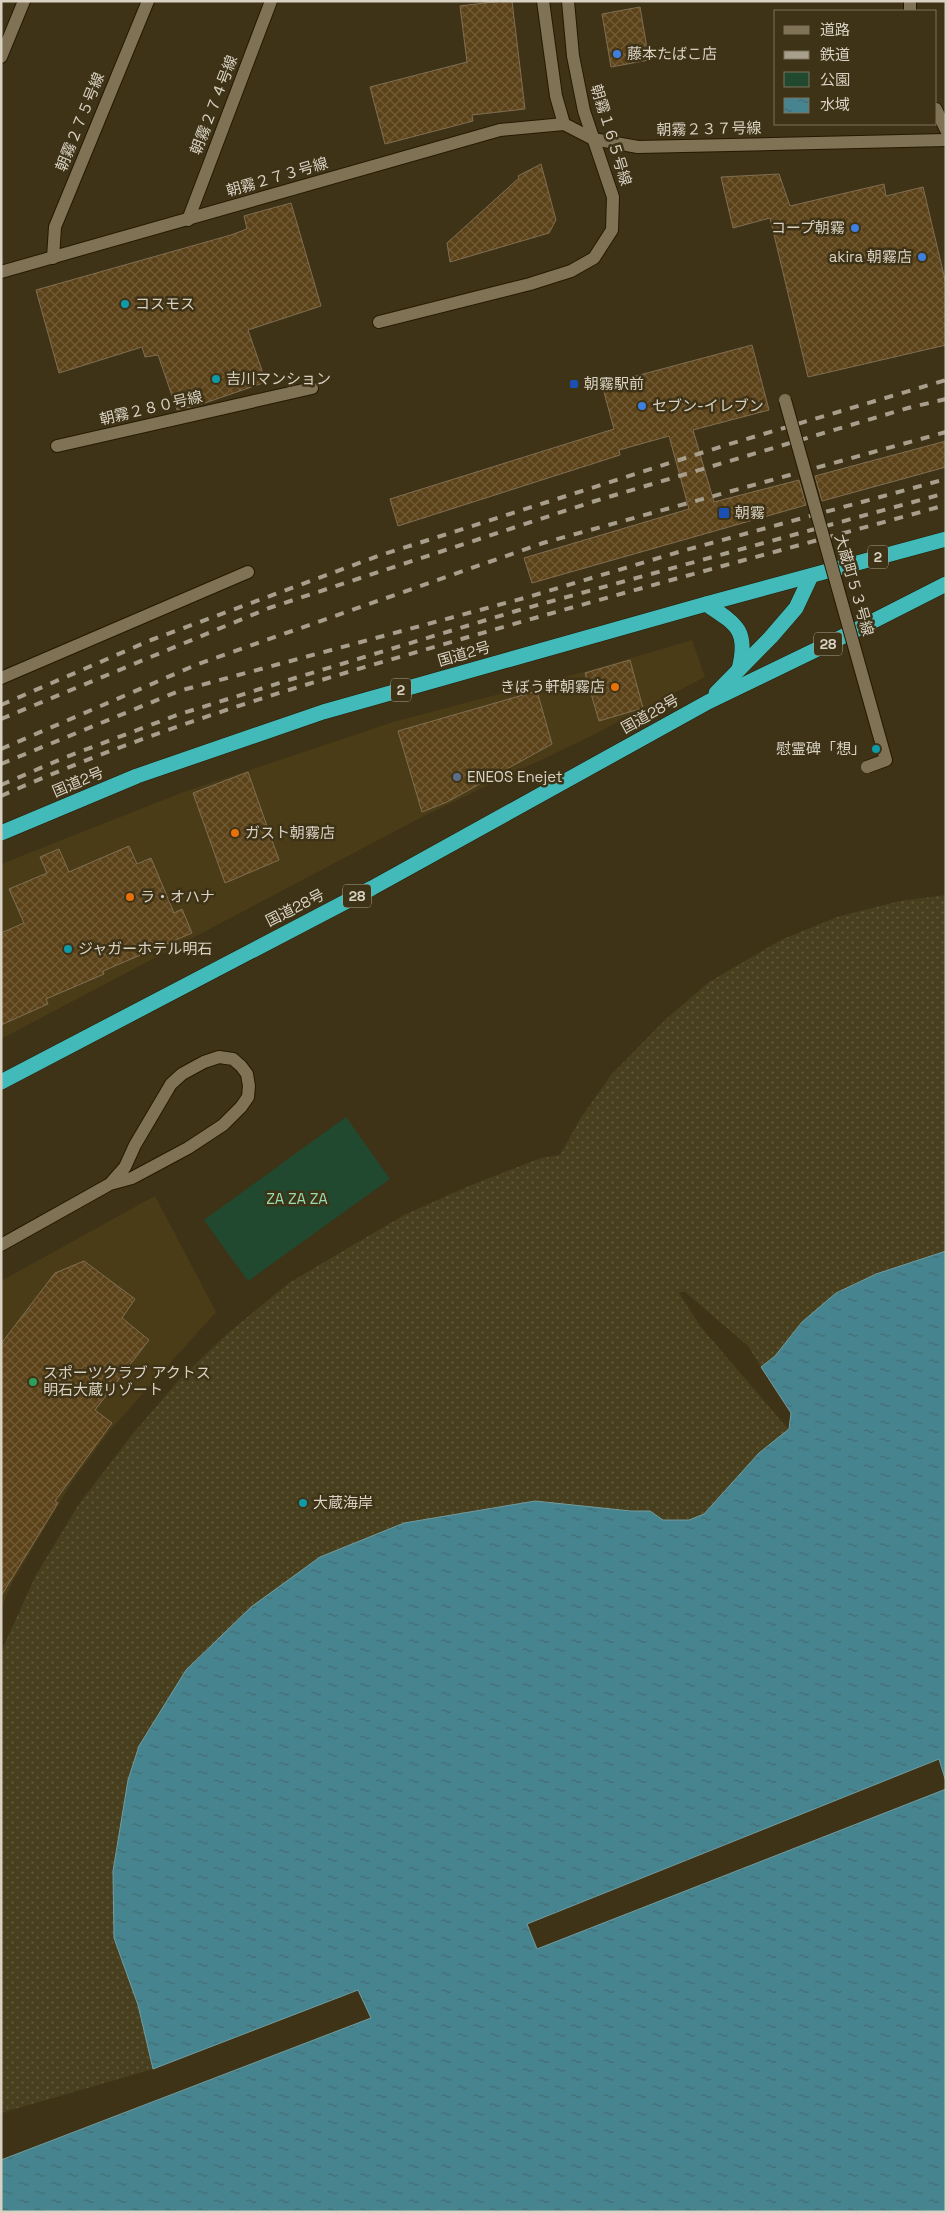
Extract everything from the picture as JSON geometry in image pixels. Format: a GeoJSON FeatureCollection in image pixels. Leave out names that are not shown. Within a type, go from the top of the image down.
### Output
{"type":"FeatureCollection","features":[{"type":"Feature","properties":{"kind":"highway","name":"国道2号"},"geometry":{"type":"LineString","coordinates":[[1,834],[137,776],[324,712],[706,604],[946,539]]}},
{"type":"Feature","properties":{"kind":"highway","name":"国道28号"},"geometry":{"type":"LineString","coordinates":[[708,702],[772,637],[796,608],[811,576]]}},
{"type":"Feature","properties":{"kind":"highway","name":"国道28号"},"geometry":{"type":"LineString","coordinates":[[1,1082],[372,888],[708,702],[946,584]]}},
{"type":"Feature","properties":{"kind":"highway"},"geometry":{"type":"LineString","coordinates":[[706,604],[727,618],[740,634],[744,651],[739,670]]}},
{"type":"Feature","properties":{"kind":"street"},"geometry":{"type":"LineString","coordinates":[[1,57],[24,1]]}},
{"type":"Feature","properties":{"kind":"street","name":"朝霧２７５号線"},"geometry":{"type":"LineString","coordinates":[[53,258],[55,227],[148,1]]}},
{"type":"Feature","properties":{"kind":"street","name":"朝霧２７４号線"},"geometry":{"type":"LineString","coordinates":[[188,220],[270,1]]}},
{"type":"Feature","properties":{"kind":"street"},"geometry":{"type":"LineString","coordinates":[[543,1],[556,96],[564,124]]}},
{"type":"Feature","properties":{"kind":"street","name":"朝霧１６５号線"},"geometry":{"type":"LineString","coordinates":[[378,322],[530,284],[572,271],[594,258],[612,230],[613,197],[584,110],[573,56],[568,1]]}},
{"type":"Feature","properties":{"kind":"street"},"geometry":{"type":"LineString","coordinates":[[937,111],[946,130]]}},
{"type":"Feature","properties":{"kind":"street","name":"朝霧２７３号線"},"geometry":{"type":"LineString","coordinates":[[1,272],[500,130],[564,124]]}},
{"type":"Feature","properties":{"kind":"street","name":"朝霧２３７号線"},"geometry":{"type":"LineString","coordinates":[[564,124],[593,139],[638,147],[946,140]]}},
{"type":"Feature","properties":{"kind":"street","name":"朝霧２８０号線"},"geometry":{"type":"LineString","coordinates":[[57,446],[312,388]]}},
{"type":"Feature","properties":{"kind":"street","name":"大蔵町５３号線"},"geometry":{"type":"LineString","coordinates":[[786,400],[886,760],[866,766]]}},
{"type":"Feature","properties":{"kind":"street"},"geometry":{"type":"LineString","coordinates":[[1,678],[248,572]]}},
{"type":"Feature","properties":{"kind":"street"},"geometry":{"type":"LineString","coordinates":[[1,1245],[110,1184],[132,1178],[188,1148],[223,1125],[248,1097],[247,1074],[241,1066],[233,1059],[219,1057],[204,1062],[182,1074],[171,1084],[135,1145],[125,1167],[110,1184]]}},
{"type":"Feature","properties":{"kind":"shaded area"},"geometry":{"type":"Polygon","coordinates":[[[692,640],[705,677],[589,737],[422,817],[1,1039],[1,864],[181,793],[393,722],[584,672],[692,640]]]}},
{"type":"Feature","properties":{"kind":"shaded area"},"geometry":{"type":"Polygon","coordinates":[[[155,1196],[216,1312],[111,1429],[72,1482],[12,1583],[1,1609],[1,1281],[155,1196]]]}},
{"type":"Feature","properties":{"kind":"sand","name":"大蔵海岸"},"geometry":{"type":"Polygon","coordinates":[[[946,895],[946,1251],[876,1274],[802,1322],[775,1357],[761,1367],[748,1346],[684,1291],[679,1293],[700,1326],[789,1430],[759,1453],[704,1514],[689,1520],[663,1520],[650,1511],[631,1511],[535,1501],[404,1523],[320,1557],[128,1780],[113,1871],[138,2005],[153,2069],[1,2113],[1,1652],[36,1575],[79,1504],[131,1436],[179,1380],[227,1334],[289,1283],[404,1215],[469,1186],[541,1158],[560,1155],[580,1119],[611,1075],[664,1021],[709,982],[781,940],[837,917],[900,901],[946,895]]]}},
{"type":"Feature","properties":{"kind":"green space","name":"ZA ZA ZA"},"geometry":{"type":"Polygon","coordinates":[[[346,1117],[390,1179],[248,1281],[204,1220],[346,1117]]]}},
{"type":"Feature","properties":{"kind":"water"},"geometry":{"type":"Polygon","coordinates":[[[946,1251],[946,1782],[939,1759],[527,1924],[537,1949],[946,1789],[946,2212],[1,2212],[1,2160],[371,2018],[358,1990],[153,2069],[138,2005],[114,1938],[113,1871],[128,1780],[139,1746],[186,1670],[251,1607],[320,1557],[404,1523],[535,1501],[631,1511],[650,1511],[663,1520],[689,1520],[704,1514],[759,1453],[789,1429],[791,1413],[761,1367],[775,1356],[802,1322],[836,1293],[876,1274],[946,1251]]]}},
{"type":"Feature","properties":{"kind":"building"},"geometry":{"type":"Polygon","coordinates":[[[512,1],[525,109],[472,115],[473,121],[385,144],[370,87],[467,62],[460,6],[512,1]]]}},
{"type":"Feature","properties":{"kind":"building"},"geometry":{"type":"Polygon","coordinates":[[[640,7],[649,60],[611,67],[602,14],[640,7]]]}},
{"type":"Feature","properties":{"kind":"building"},"geometry":{"type":"Polygon","coordinates":[[[541,164],[556,220],[549,233],[450,262],[447,243],[519,178],[518,176],[541,164]]]}},
{"type":"Feature","properties":{"kind":"building"},"geometry":{"type":"Polygon","coordinates":[[[779,174],[790,206],[884,184],[886,196],[923,187],[946,284],[946,345],[808,377],[770,218],[733,228],[721,177],[779,174]]]}},
{"type":"Feature","properties":{"kind":"building"},"geometry":{"type":"Polygon","coordinates":[[[291,203],[321,306],[248,330],[266,382],[199,405],[177,410],[158,355],[145,357],[142,347],[59,373],[36,290],[231,235],[247,229],[244,216],[291,203]]]}},
{"type":"Feature","properties":{"kind":"building"},"geometry":{"type":"Polygon","coordinates":[[[752,345],[769,410],[693,430],[714,502],[799,480],[806,505],[532,583],[524,558],[689,509],[669,436],[619,450],[620,455],[398,526],[390,499],[614,429],[602,385],[752,345]]]}},
{"type":"Feature","properties":{"kind":"building"},"geometry":{"type":"Polygon","coordinates":[[[946,441],[946,467],[822,501],[815,476],[946,441]]]}},
{"type":"Feature","properties":{"kind":"building"},"geometry":{"type":"Polygon","coordinates":[[[630,660],[643,708],[599,721],[585,673],[630,660]]]}},
{"type":"Feature","properties":{"kind":"building","name":"ENEOS Enejet"},"geometry":{"type":"Polygon","coordinates":[[[537,691],[552,744],[447,802],[422,812],[398,731],[537,691]]]}},
{"type":"Feature","properties":{"kind":"building"},"geometry":{"type":"Polygon","coordinates":[[[248,772],[279,860],[225,883],[193,793],[248,772]]]}},
{"type":"Feature","properties":{"kind":"building"},"geometry":{"type":"Polygon","coordinates":[[[129,846],[137,864],[151,858],[174,913],[182,909],[192,933],[103,971],[104,974],[46,999],[48,1004],[1,1025],[1,933],[24,923],[9,889],[47,873],[40,857],[59,849],[69,872],[129,846]]]}},
{"type":"Feature","properties":{"kind":"building"},"geometry":{"type":"Polygon","coordinates":[[[84,1261],[135,1299],[122,1318],[149,1340],[95,1410],[112,1423],[55,1501],[58,1503],[1,1596],[1,1344],[55,1273],[84,1261]]]}},
{"type":"Feature","properties":{"kind":"railway"},"geometry":{"type":"LineString","coordinates":[[1,705],[151,640],[378,556],[723,446],[946,380]]}},
{"type":"Feature","properties":{"kind":"railway"},"geometry":{"type":"LineString","coordinates":[[1,719],[269,608],[595,501],[908,408],[946,399]]}},
{"type":"Feature","properties":{"kind":"railway"},"geometry":{"type":"LineString","coordinates":[[1,749],[198,664],[543,543],[946,432]]}},
{"type":"Feature","properties":{"kind":"railway"},"geometry":{"type":"LineString","coordinates":[[1,764],[179,691],[528,597],[682,551],[946,479]]}},
{"type":"Feature","properties":{"kind":"railway"},"geometry":{"type":"LineString","coordinates":[[1,785],[66,757],[177,715],[292,679],[516,611],[946,493]]}},
{"type":"Feature","properties":{"kind":"railway"},"geometry":{"type":"LineString","coordinates":[[1,796],[105,753],[263,698],[554,613],[946,505]]}},
{"type":"Feature","properties":{"kind":"place","name":"藤本たばこ店"},"geometry":{"type":"Point","coordinates":[617,54]}},
{"type":"Feature","properties":{"kind":"place","name":"コープ朝霧"},"geometry":{"type":"Point","coordinates":[855,228]}},
{"type":"Feature","properties":{"kind":"place","name":"akira 朝霧店"},"geometry":{"type":"Point","coordinates":[922,257]}},
{"type":"Feature","properties":{"kind":"place","name":"コスモス"},"geometry":{"type":"Point","coordinates":[125,304]}},
{"type":"Feature","properties":{"kind":"place","name":"吉川マンション"},"geometry":{"type":"Point","coordinates":[216,379]}},
{"type":"Feature","properties":{"kind":"place","name":"朝霧駅前"},"geometry":{"type":"Point","coordinates":[574,384]}},
{"type":"Feature","properties":{"kind":"place","name":"セブン-イレブン"},"geometry":{"type":"Point","coordinates":[642,406]}},
{"type":"Feature","properties":{"kind":"place","name":"朝霧"},"geometry":{"type":"Point","coordinates":[724,513]}},
{"type":"Feature","properties":{"kind":"place","name":"きぼう軒朝霧店"},"geometry":{"type":"Point","coordinates":[615,687]}},
{"type":"Feature","properties":{"kind":"place","name":"慰霊碑「想」"},"geometry":{"type":"Point","coordinates":[876,749]}},
{"type":"Feature","properties":{"kind":"place","name":"ENEOS Enejet"},"geometry":{"type":"Point","coordinates":[457,777]}},
{"type":"Feature","properties":{"kind":"place","name":"ガスト朝霧店"},"geometry":{"type":"Point","coordinates":[235,833]}},
{"type":"Feature","properties":{"kind":"place","name":"ラ・オハナ"},"geometry":{"type":"Point","coordinates":[130,897]}},
{"type":"Feature","properties":{"kind":"place","name":"ジャガーホテル明石"},"geometry":{"type":"Point","coordinates":[68,949]}},
{"type":"Feature","properties":{"kind":"place","name":"スポーツクラブ アクトス 明石大蔵リゾート"},"geometry":{"type":"Point","coordinates":[33,1382]}},
{"type":"Feature","properties":{"kind":"place","name":"大蔵海岸"},"geometry":{"type":"Point","coordinates":[303,1503]}}]}
